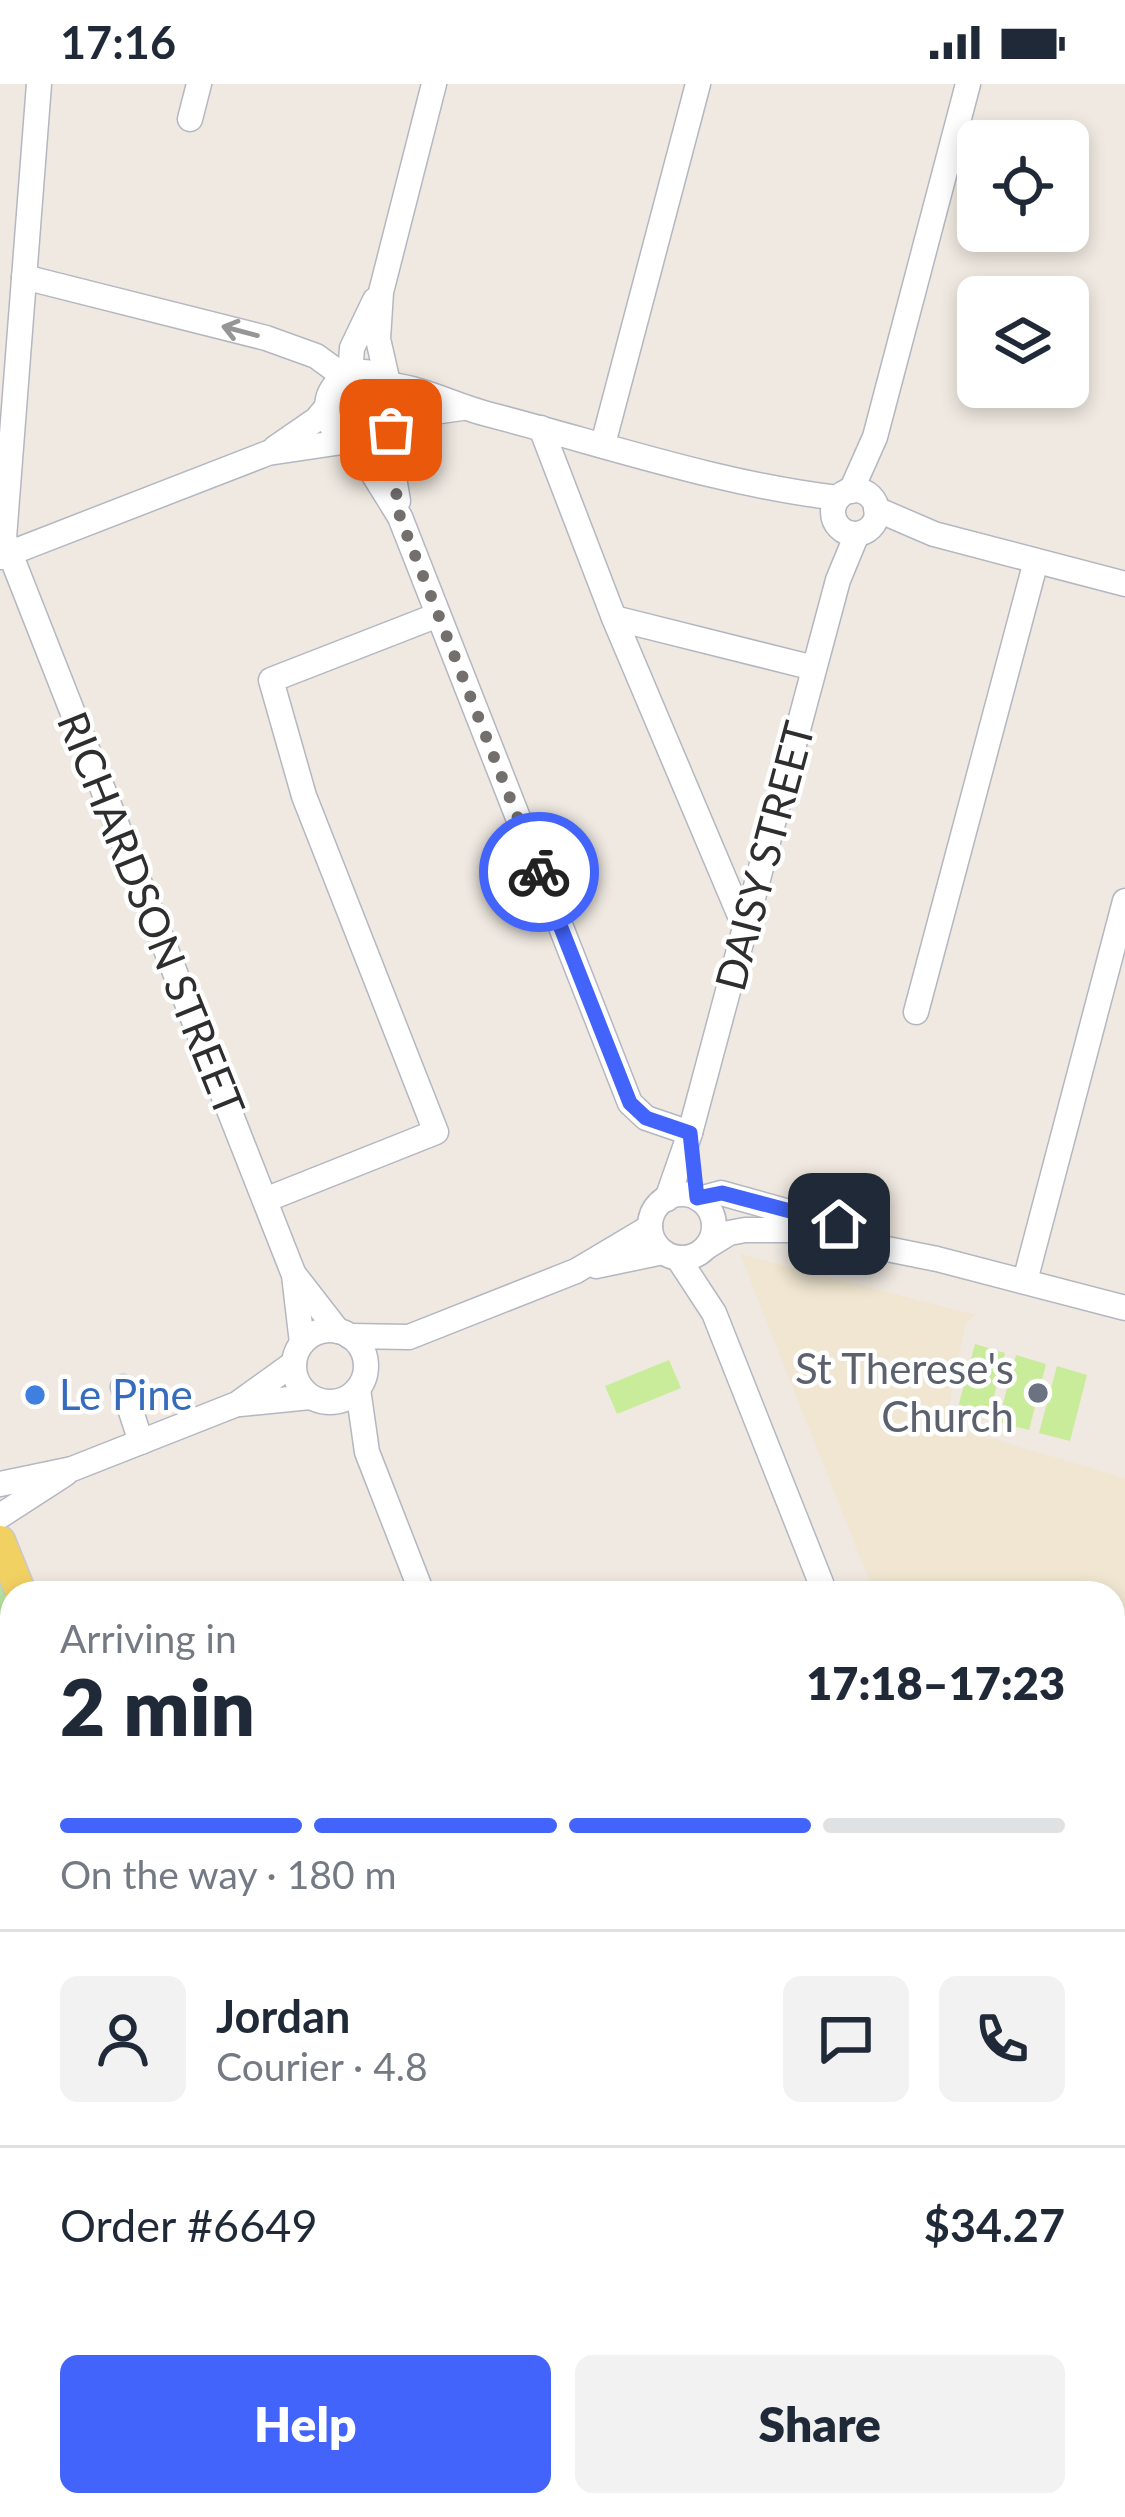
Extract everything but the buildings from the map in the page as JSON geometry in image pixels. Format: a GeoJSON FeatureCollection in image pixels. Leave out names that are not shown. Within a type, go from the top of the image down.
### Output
{"type":"FeatureCollection","features":[{"type":"Feature","properties":{"kind":"main road"},"geometry":{"type":"LineString","coordinates":[[0,1541],[16,1581]]}},
{"type":"Feature","properties":{"kind":"street"},"geometry":{"type":"LineString","coordinates":[[40,84],[16,280],[4,555],[268,453],[377,441],[397,419],[465,408]]}},
{"type":"Feature","properties":{"kind":"street"},"geometry":{"type":"LineString","coordinates":[[190,118],[200,84]]}},
{"type":"Feature","properties":{"kind":"street"},"geometry":{"type":"LineString","coordinates":[[400,517],[392,466],[398,400],[378,340],[381,292],[434,84]]}},
{"type":"Feature","properties":{"kind":"street"},"geometry":{"type":"LineString","coordinates":[[603,444],[698,84]]}},
{"type":"Feature","properties":{"kind":"street","name":"DAISY STREET"},"geometry":{"type":"LineString","coordinates":[[667,1198],[690,1133],[746,930],[968,84]]}},
{"type":"Feature","properties":{"kind":"street"},"geometry":{"type":"LineString","coordinates":[[16,280],[266,338],[316,356],[348,376],[374,374],[389,384],[465,408],[1125,584]]}},
{"type":"Feature","properties":{"kind":"street"},"geometry":{"type":"LineString","coordinates":[[268,453],[327,407],[331,392],[348,376],[352,348],[366,312],[381,292]]}},
{"type":"Feature","properties":{"kind":"street"},"geometry":{"type":"LineString","coordinates":[[327,407],[333,427],[351,442],[400,517],[630,1103],[646,1118],[690,1133]]}},
{"type":"Feature","properties":{"kind":"street"},"geometry":{"type":"LineString","coordinates":[[541,428],[614,618],[746,930]]}},
{"type":"Feature","properties":{"kind":"street","name":"RICHARDSON STREET"},"geometry":{"type":"LineString","coordinates":[[4,555],[294,1275],[298,1353]]}},
{"type":"Feature","properties":{"kind":"street"},"geometry":{"type":"LineString","coordinates":[[916,1012],[1036,561]]}},
{"type":"Feature","properties":{"kind":"street"},"geometry":{"type":"LineString","coordinates":[[265,1200],[436,1132],[304,796],[271,680],[438,615]]}},
{"type":"Feature","properties":{"kind":"street"},"geometry":{"type":"LineString","coordinates":[[614,618],[814,668]]}},
{"type":"Feature","properties":{"kind":"street"},"geometry":{"type":"LineString","coordinates":[[1025,1281],[1125,901]]}},
{"type":"Feature","properties":{"kind":"street","name":"DAISY STREET"},"geometry":{"type":"LineString","coordinates":[[690,1133],[698,1198]]}},
{"type":"Feature","properties":{"kind":"street"},"geometry":{"type":"LineString","coordinates":[[820,1581],[688,1252],[652,1236],[655,1210],[667,1198],[722,1193],[1125,1308]]}},
{"type":"Feature","properties":{"kind":"street"},"geometry":{"type":"LineString","coordinates":[[688,1252],[715,1226],[698,1198]]}},
{"type":"Feature","properties":{"kind":"street"},"geometry":{"type":"LineString","coordinates":[[0,1484],[72,1469],[237,1404],[349,1397],[409,1336],[576,1270],[650,1227]]}},
{"type":"Feature","properties":{"kind":"street"},"geometry":{"type":"LineString","coordinates":[[576,1270],[688,1252],[729,1233],[767,1228],[937,1258]]}},
{"type":"Feature","properties":{"kind":"street","name":"RICHARDSON STREET"},"geometry":{"type":"LineString","coordinates":[[294,1275],[344,1334]]}},
{"type":"Feature","properties":{"kind":"street"},"geometry":{"type":"LineString","coordinates":[[237,1404],[319,1332],[409,1336]]}},
{"type":"Feature","properties":{"kind":"street"},"geometry":{"type":"LineString","coordinates":[[344,1334],[364,1353],[367,1452],[417,1581]]}},
{"type":"Feature","properties":{"kind":"street"},"geometry":{"type":"LineString","coordinates":[[298,1353],[297,1382],[367,1452]]}},
{"type":"Feature","properties":{"kind":"street"},"geometry":{"type":"LineString","coordinates":[[123,1387],[141,1442]]}},
{"type":"Feature","properties":{"kind":"street"},"geometry":{"type":"LineString","coordinates":[[0,1516],[72,1469]]}},
{"type":"Feature","properties":{"kind":"shaded area"},"geometry":{"type":"Polygon","coordinates":[[[740,1254],[976,1315],[966,1323],[945,1425],[1125,1478],[1125,1581],[869,1581],[740,1254]]]}},
{"type":"Feature","properties":{"kind":"green space"},"geometry":{"type":"Polygon","coordinates":[[[975,1344],[1005,1353],[988,1419],[957,1411],[975,1344]]]}},
{"type":"Feature","properties":{"kind":"green space"},"geometry":{"type":"Polygon","coordinates":[[[1016,1355],[1046,1364],[1029,1430],[998,1422],[1016,1355]]]}},
{"type":"Feature","properties":{"kind":"green space"},"geometry":{"type":"Polygon","coordinates":[[[669,1360],[681,1388],[617,1414],[605,1386],[669,1360]]]}},
{"type":"Feature","properties":{"kind":"green space"},"geometry":{"type":"Polygon","coordinates":[[[1057,1366],[1087,1375],[1070,1441],[1039,1433],[1057,1366]]]}},
{"type":"Feature","properties":{"kind":"way so far"},"geometry":{"type":"LineString","coordinates":[[391,430],[397,420],[392,466],[400,517],[539,872]]}},
{"type":"Feature","properties":{"kind":"place","name":"St Therese's Church"},"geometry":{"type":"Point","coordinates":[1038,1393]}},
{"type":"Feature","properties":{"kind":"place","name":"Le Pine"},"geometry":{"type":"Point","coordinates":[35,1395]}},
{"type":"Feature","properties":{"kind":"route"},"geometry":{"type":"LineString","coordinates":[[539,872],[630,1103],[646,1118],[690,1133],[697,1198],[722,1193],[839,1224]]}}]}
